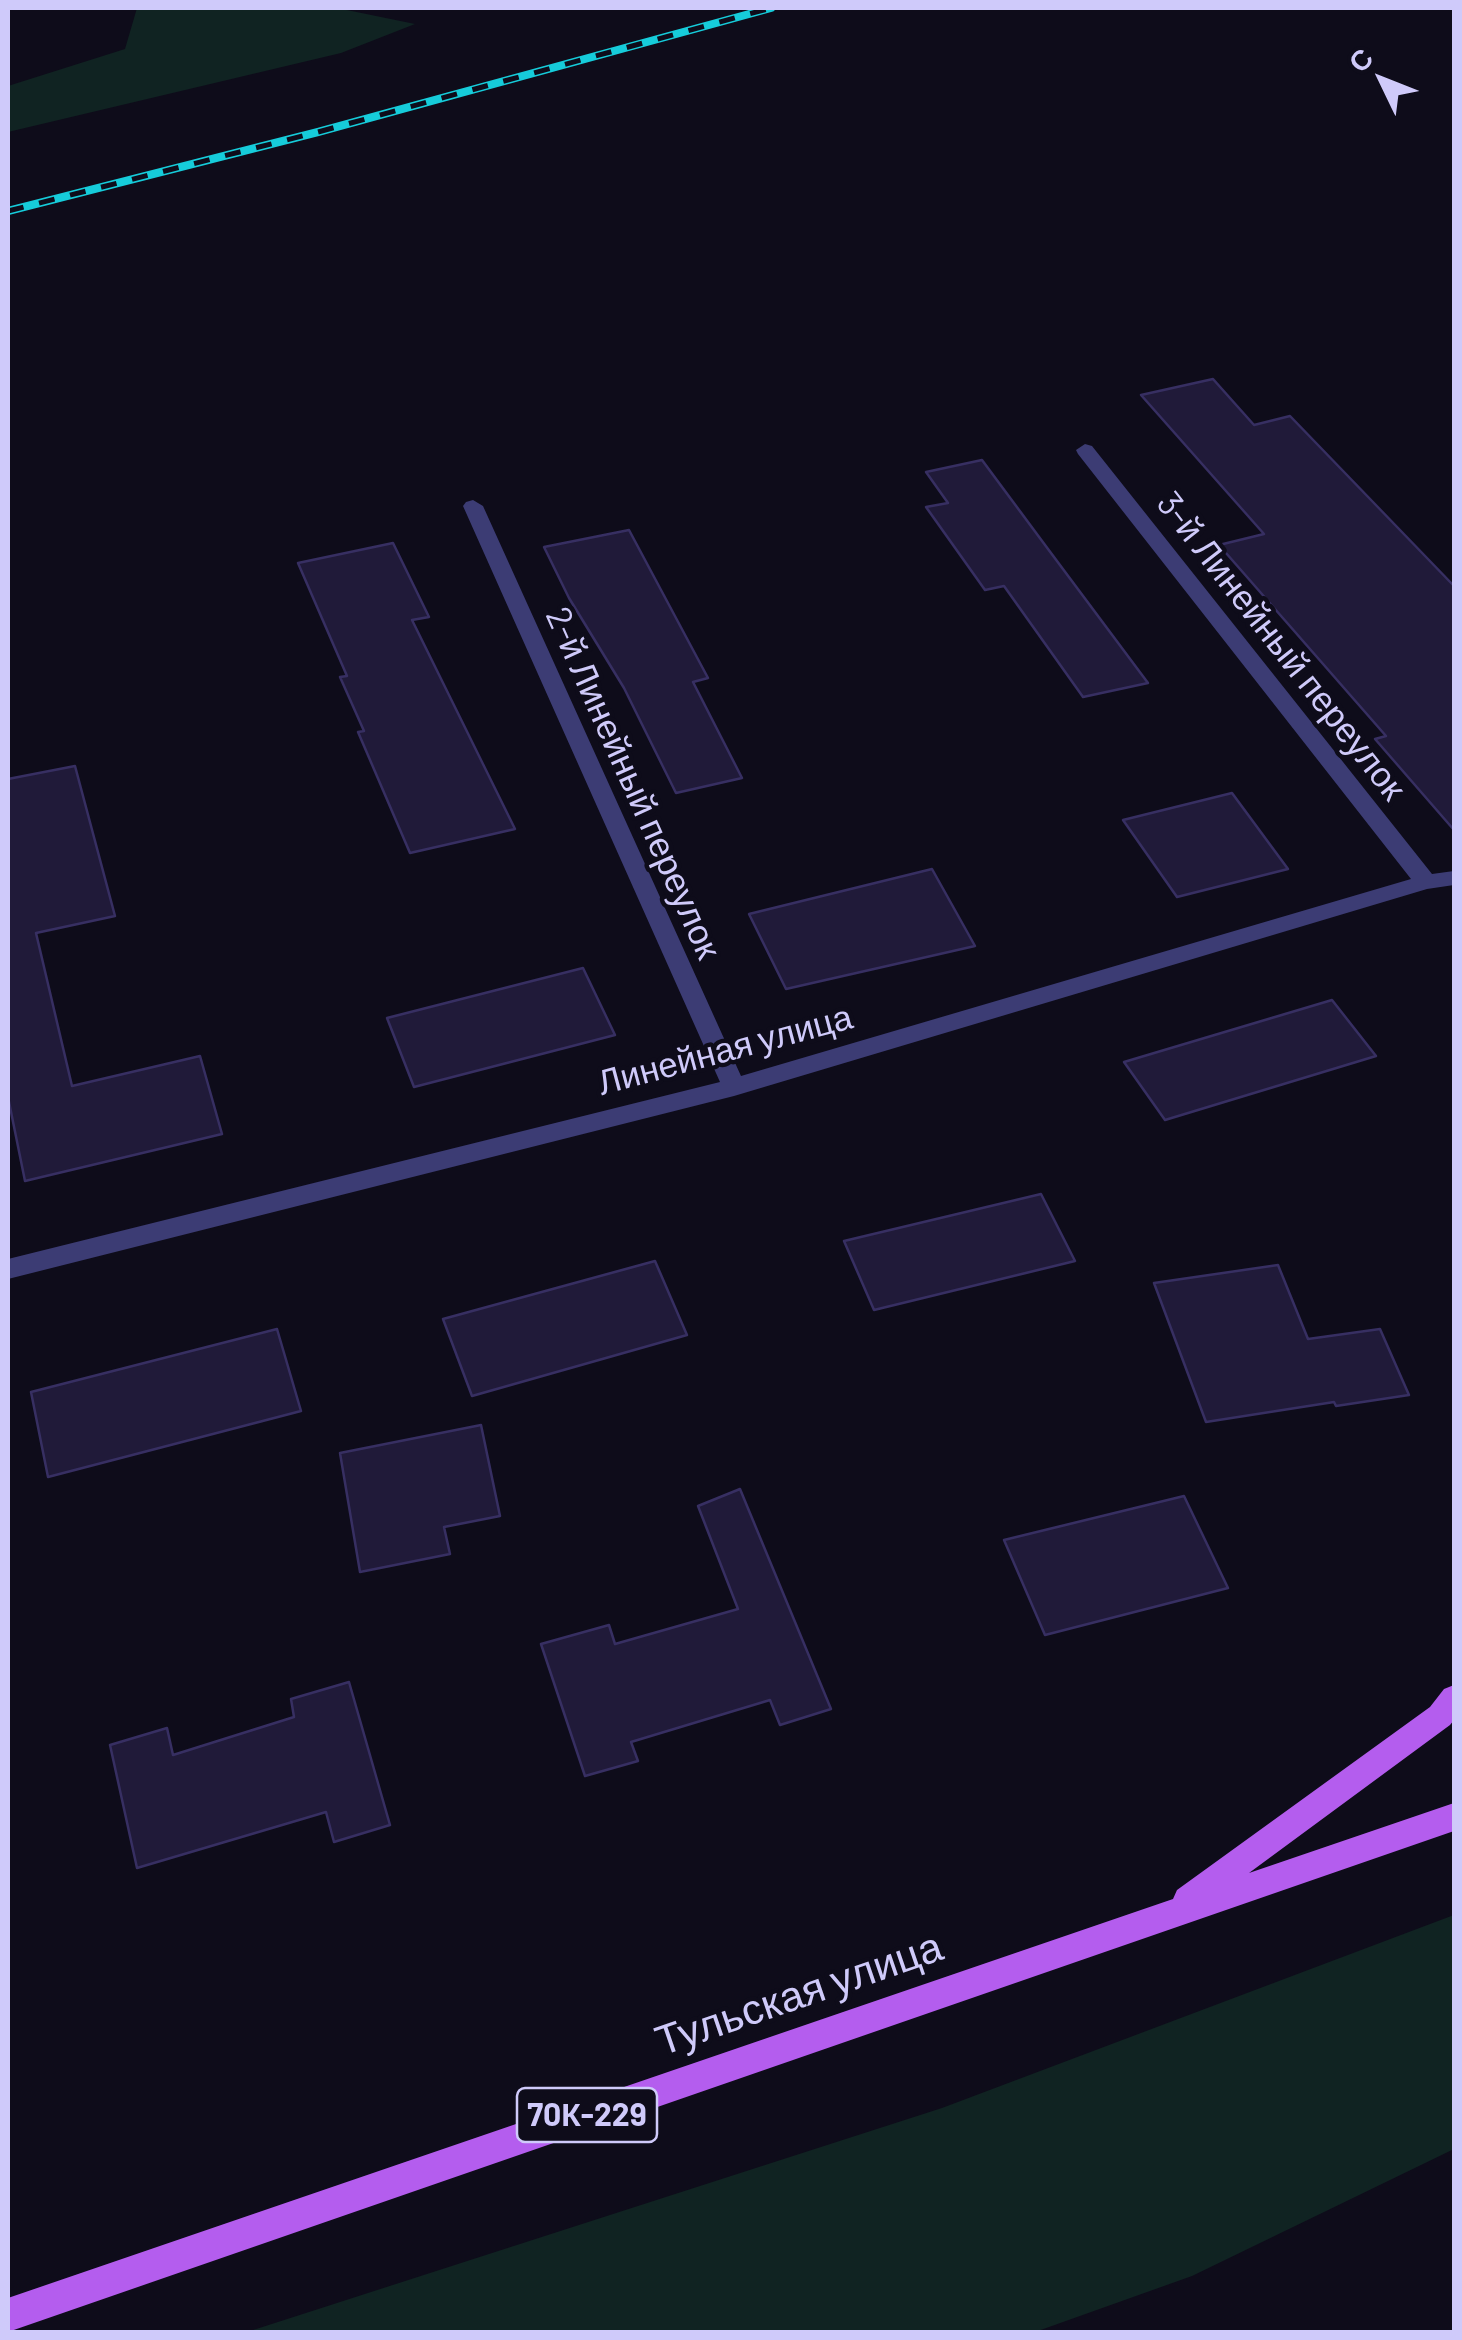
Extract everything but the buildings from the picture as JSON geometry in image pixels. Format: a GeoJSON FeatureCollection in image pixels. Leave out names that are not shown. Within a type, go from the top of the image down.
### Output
{"type":"FeatureCollection","features":[{"type":"Feature","properties":{"kind":"main road","name":"Тульская улица"},"geometry":{"type":"LineString","coordinates":[[1166,1916],[1440,1716],[1454,1698]]}},
{"type":"Feature","properties":{"kind":"main road","name":"Тульская улица"},"geometry":{"type":"LineString","coordinates":[[8,2315],[1454,1817]]}},
{"type":"Feature","properties":{"kind":"street","name":"3-й Линейный переулок"},"geometry":{"type":"LineString","coordinates":[[1085,450],[1426,882]]}},
{"type":"Feature","properties":{"kind":"street","name":"2-й Линейный переулок"},"geometry":{"type":"LineString","coordinates":[[472,506],[734,1087]]}},
{"type":"Feature","properties":{"kind":"street","name":"Линейная улица"},"geometry":{"type":"LineString","coordinates":[[8,1269],[734,1087],[1426,882],[1454,878]]}},
{"type":"Feature","properties":{"kind":"green space"},"geometry":{"type":"Polygon","coordinates":[[[137,8],[337,8],[415,24],[341,53],[8,132],[8,86],[125,49],[137,8]]]}},
{"type":"Feature","properties":{"kind":"green space"},"geometry":{"type":"Polygon","coordinates":[[[1454,1915],[1454,2149],[1192,2276],[1035,2332],[247,2332],[942,2108],[1454,1915]]]}},
{"type":"Feature","properties":{"kind":"railway"},"geometry":{"type":"LineString","coordinates":[[8,211],[318,132],[771,8]]}}]}
